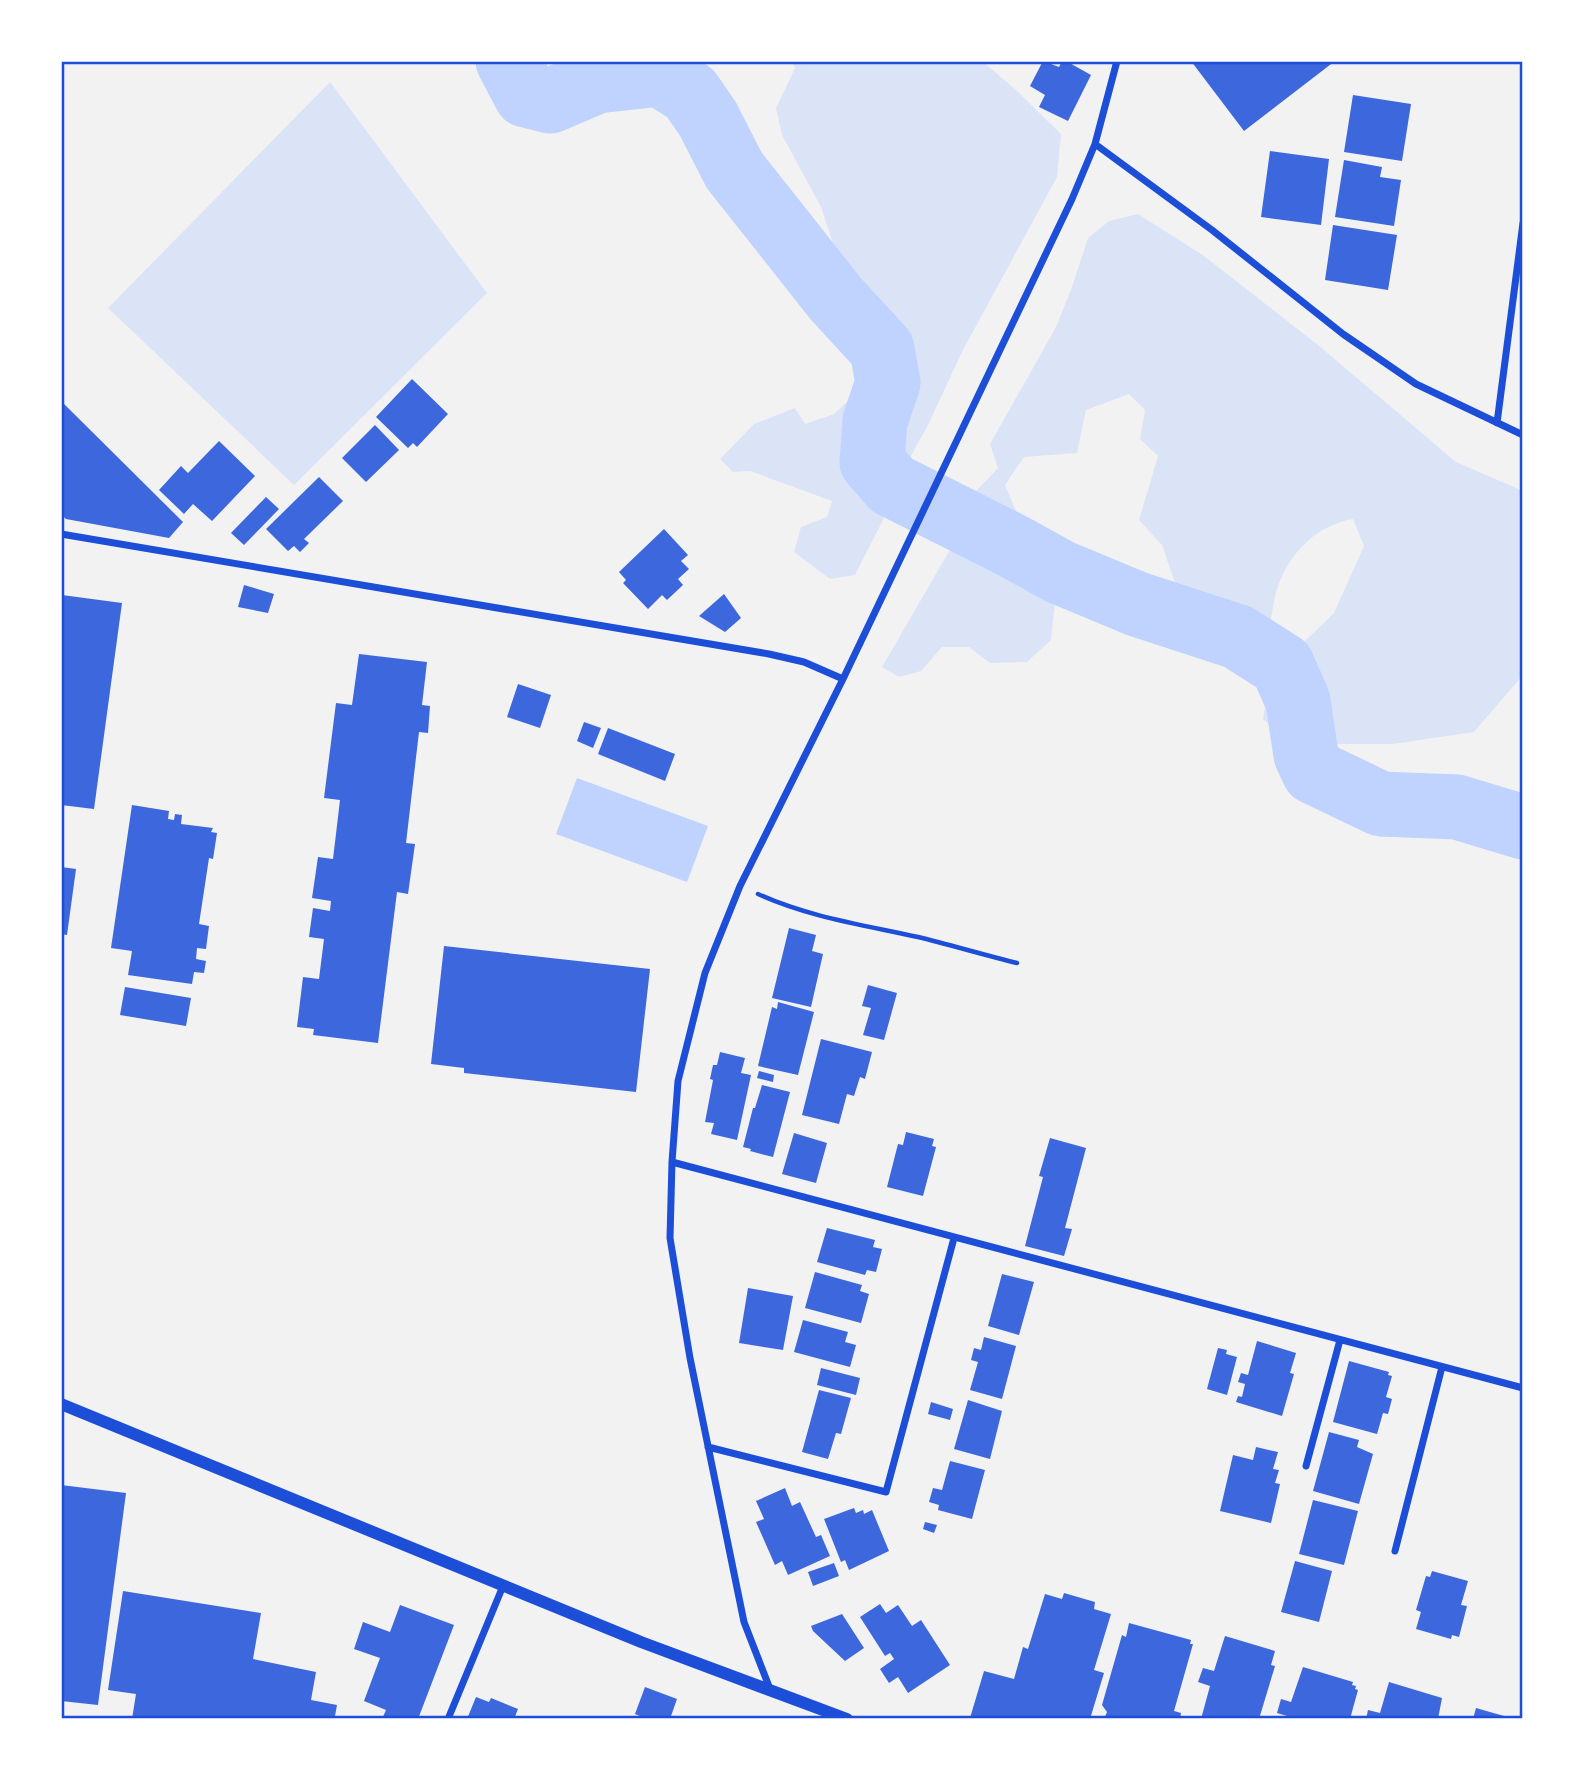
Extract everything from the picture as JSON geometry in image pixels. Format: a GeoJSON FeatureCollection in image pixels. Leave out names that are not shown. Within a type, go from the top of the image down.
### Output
{"type":"FeatureCollection","features":[{"type":"Feature","properties":{"kind":"street"},"geometry":{"type":"LineString","coordinates":[[771,1690],[744,1622],[690,1358],[670,1238],[678,1081],[705,973],[740,886],[843,678],[1072,199],[1095,144],[1117,61]]}},
{"type":"Feature","properties":{"kind":"street"},"geometry":{"type":"LineString","coordinates":[[1095,144],[1212,230],[1343,334],[1416,384],[1523,435]]}},
{"type":"Feature","properties":{"kind":"street"},"geometry":{"type":"LineString","coordinates":[[1497,424],[1523,223]]}},
{"type":"Feature","properties":{"kind":"street"},"geometry":{"type":"LineString","coordinates":[[61,534],[769,654],[804,662],[843,678]]}},
{"type":"Feature","properties":{"kind":"street"},"geometry":{"type":"LineString","coordinates":[[672,1162],[1523,1388]]}},
{"type":"Feature","properties":{"kind":"street"},"geometry":{"type":"LineString","coordinates":[[708,1447],[886,1492],[954,1237]]}},
{"type":"Feature","properties":{"kind":"street"},"geometry":{"type":"LineString","coordinates":[[1306,1466],[1340,1340]]}},
{"type":"Feature","properties":{"kind":"street"},"geometry":{"type":"LineString","coordinates":[[1395,1551],[1442,1367]]}},
{"type":"Feature","properties":{"kind":"street"},"geometry":{"type":"LineString","coordinates":[[61,1404],[641,1642],[847,1719]]}},
{"type":"Feature","properties":{"kind":"street"},"geometry":{"type":"LineString","coordinates":[[448,1719],[503,1586]]}},
{"type":"Feature","properties":{"kind":"path"},"geometry":{"type":"LineString","coordinates":[[740,886],[771,901],[844,922],[918,937],[1017,963]]}},
{"type":"Feature","properties":{"kind":"shaded area"},"geometry":{"type":"Polygon","coordinates":[[[792,61],[982,61],[1061,134],[1057,177],[963,350],[927,427],[902,472],[882,522],[855,575],[830,579],[794,552],[801,527],[827,517],[832,501],[750,471],[733,472],[720,459],[754,424],[795,408],[805,424],[834,414],[862,388],[879,324],[840,265],[821,207],[782,135],[776,108],[795,68],[792,61]]]}},
{"type":"Feature","properties":{"kind":"shaded area"},"geometry":{"type":"Polygon","coordinates":[[[330,82],[487,293],[294,485],[108,308],[330,82]]]}},
{"type":"Feature","properties":{"kind":"shaded area"},"geometry":{"type":"Polygon","coordinates":[[[1138,214],[1204,256],[1318,345],[1456,462],[1523,491],[1523,675],[1474,732],[1393,744],[1292,744],[1263,719],[1269,684],[1303,643],[1334,613],[1364,546],[1353,519],[1318,533],[1292,559],[1278,586],[1270,624],[1230,627],[1185,612],[1162,545],[1139,520],[1158,456],[1140,439],[1145,410],[1129,394],[1086,410],[1077,453],[1024,457],[1005,485],[1027,537],[1060,554],[1051,640],[1027,662],[990,663],[969,647],[942,647],[921,671],[899,677],[882,667],[955,541],[976,491],[998,468],[990,444],[1056,327],[1088,238],[1109,221],[1138,214]]]}},
{"type":"Feature","properties":{"kind":"water"},"geometry":{"type":"Polygon","coordinates":[[[577,778],[708,826],[687,882],[556,834],[577,778]]]}},
{"type":"Feature","properties":{"kind":"building"},"geometry":{"type":"Polygon","coordinates":[[[1043,61],[1059,67],[1062,61],[1066,61],[1091,75],[1068,121],[1039,107],[1045,95],[1030,86],[1043,61]]]}},
{"type":"Feature","properties":{"kind":"building"},"geometry":{"type":"Polygon","coordinates":[[[1191,61],[1335,61],[1244,131],[1191,61]]]}},
{"type":"Feature","properties":{"kind":"building"},"geometry":{"type":"Polygon","coordinates":[[[1353,95],[1411,104],[1402,161],[1344,152],[1353,95]]]}},
{"type":"Feature","properties":{"kind":"building"},"geometry":{"type":"Polygon","coordinates":[[[1270,151],[1329,159],[1321,225],[1261,217],[1270,151]]]}},
{"type":"Feature","properties":{"kind":"building"},"geometry":{"type":"Polygon","coordinates":[[[1344,160],[1382,167],[1380,177],[1401,180],[1394,226],[1335,217],[1344,160]]]}},
{"type":"Feature","properties":{"kind":"building"},"geometry":{"type":"Polygon","coordinates":[[[1333,225],[1397,235],[1388,290],[1325,280],[1333,225]]]}},
{"type":"Feature","properties":{"kind":"building"},"geometry":{"type":"Polygon","coordinates":[[[412,379],[448,414],[417,447],[413,443],[408,448],[376,417],[412,379]]]}},
{"type":"Feature","properties":{"kind":"building"},"geometry":{"type":"Polygon","coordinates":[[[61,401],[183,522],[169,538],[66,519],[61,514],[61,401]]]}},
{"type":"Feature","properties":{"kind":"building"},"geometry":{"type":"Polygon","coordinates":[[[375,425],[399,450],[366,482],[342,458],[375,425]]]}},
{"type":"Feature","properties":{"kind":"building"},"geometry":{"type":"Polygon","coordinates":[[[219,441],[255,476],[212,521],[193,504],[184,514],[159,490],[181,466],[188,473],[219,441]]]}},
{"type":"Feature","properties":{"kind":"building"},"geometry":{"type":"Polygon","coordinates":[[[319,477],[343,501],[304,539],[309,543],[300,552],[294,546],[288,551],[266,529],[319,477]]]}},
{"type":"Feature","properties":{"kind":"building"},"geometry":{"type":"Polygon","coordinates":[[[266,497],[279,509],[244,545],[231,533],[266,497]]]}},
{"type":"Feature","properties":{"kind":"building"},"geometry":{"type":"Polygon","coordinates":[[[664,529],[688,555],[681,561],[689,569],[678,579],[683,585],[667,600],[662,595],[648,609],[623,583],[626,580],[619,572],[664,529]]]}},
{"type":"Feature","properties":{"kind":"building"},"geometry":{"type":"Polygon","coordinates":[[[244,585],[274,594],[268,613],[238,607],[244,585]]]}},
{"type":"Feature","properties":{"kind":"building"},"geometry":{"type":"Polygon","coordinates":[[[724,594],[741,618],[725,632],[699,616],[724,594]]]}},
{"type":"Feature","properties":{"kind":"building"},"geometry":{"type":"Polygon","coordinates":[[[62,595],[122,603],[94,809],[61,805],[62,595]]]}},
{"type":"Feature","properties":{"kind":"building"},"geometry":{"type":"Polygon","coordinates":[[[359,654],[427,662],[422,705],[430,706],[428,733],[419,732],[406,843],[415,844],[408,894],[397,892],[378,1043],[313,1035],[314,1029],[297,1027],[303,977],[319,979],[324,939],[309,937],[313,908],[330,911],[331,901],[312,898],[318,857],[333,859],[340,800],[324,798],[336,703],[352,705],[359,654]]]}},
{"type":"Feature","properties":{"kind":"building"},"geometry":{"type":"Polygon","coordinates":[[[518,684],[551,695],[540,728],[507,717],[518,684]]]}},
{"type":"Feature","properties":{"kind":"building"},"geometry":{"type":"Polygon","coordinates":[[[584,722],[601,728],[593,748],[577,741],[584,722]]]}},
{"type":"Feature","properties":{"kind":"building"},"geometry":{"type":"Polygon","coordinates":[[[608,728],[675,754],[665,781],[598,754],[608,728]]]}},
{"type":"Feature","properties":{"kind":"building"},"geometry":{"type":"Polygon","coordinates":[[[132,805],[169,811],[168,819],[174,820],[175,814],[182,815],[181,824],[213,828],[211,832],[217,833],[213,859],[209,858],[199,924],[209,926],[206,949],[197,948],[196,959],[206,961],[204,973],[194,972],[192,984],[128,975],[132,951],[111,948],[132,805]]]}},
{"type":"Feature","properties":{"kind":"building"},"geometry":{"type":"Polygon","coordinates":[[[61,867],[76,869],[67,935],[61,934],[61,867]]]}},
{"type":"Feature","properties":{"kind":"building"},"geometry":{"type":"Polygon","coordinates":[[[789,928],[816,935],[812,951],[823,954],[811,1007],[772,998],[789,928]]]}},
{"type":"Feature","properties":{"kind":"building"},"geometry":{"type":"Polygon","coordinates":[[[444,946],[650,969],[636,1092],[464,1073],[464,1068],[431,1064],[444,946]]]}},
{"type":"Feature","properties":{"kind":"building"},"geometry":{"type":"Polygon","coordinates":[[[868,985],[897,993],[884,1040],[863,1035],[871,1008],[862,1006],[868,985]]]}},
{"type":"Feature","properties":{"kind":"building"},"geometry":{"type":"Polygon","coordinates":[[[125,987],[191,998],[186,1026],[120,1015],[125,987]]]}},
{"type":"Feature","properties":{"kind":"building"},"geometry":{"type":"Polygon","coordinates":[[[778,1002],[814,1012],[798,1075],[758,1066],[772,1007],[777,1009],[778,1002]]]}},
{"type":"Feature","properties":{"kind":"building"},"geometry":{"type":"Polygon","coordinates":[[[821,1039],[872,1052],[865,1079],[860,1077],[854,1096],[847,1094],[839,1124],[802,1115],[821,1039]]]}},
{"type":"Feature","properties":{"kind":"building"},"geometry":{"type":"Polygon","coordinates":[[[720,1052],[745,1058],[741,1073],[751,1075],[737,1140],[711,1134],[714,1123],[705,1122],[713,1065],[717,1065],[720,1052]]]}},
{"type":"Feature","properties":{"kind":"building"},"geometry":{"type":"Polygon","coordinates":[[[759,1071],[774,1075],[773,1082],[757,1078],[759,1071]]]}},
{"type":"Feature","properties":{"kind":"building"},"geometry":{"type":"Polygon","coordinates":[[[762,1085],[790,1092],[773,1157],[743,1147],[762,1085]]]}},
{"type":"Feature","properties":{"kind":"building"},"geometry":{"type":"Polygon","coordinates":[[[906,1132],[934,1139],[932,1146],[936,1147],[923,1196],[887,1187],[898,1144],[903,1145],[906,1132]]]}},
{"type":"Feature","properties":{"kind":"building"},"geometry":{"type":"Polygon","coordinates":[[[794,1133],[827,1143],[816,1183],[782,1174],[794,1133]]]}},
{"type":"Feature","properties":{"kind":"building"},"geometry":{"type":"Polygon","coordinates":[[[1050,1138],[1086,1148],[1065,1228],[1072,1229],[1064,1256],[1025,1246],[1043,1177],[1039,1176],[1050,1138]]]}},
{"type":"Feature","properties":{"kind":"building"},"geometry":{"type":"Polygon","coordinates":[[[827,1228],[875,1240],[873,1247],[882,1249],[876,1272],[867,1270],[865,1275],[817,1262],[827,1228]]]}},
{"type":"Feature","properties":{"kind":"building"},"geometry":{"type":"Polygon","coordinates":[[[815,1272],[862,1285],[860,1291],[869,1294],[861,1323],[805,1308],[815,1272]]]}},
{"type":"Feature","properties":{"kind":"building"},"geometry":{"type":"Polygon","coordinates":[[[1002,1274],[1034,1282],[1019,1335],[988,1326],[1002,1274]]]}},
{"type":"Feature","properties":{"kind":"building"},"geometry":{"type":"Polygon","coordinates":[[[748,1288],[793,1296],[783,1350],[739,1343],[748,1288]]]}},
{"type":"Feature","properties":{"kind":"building"},"geometry":{"type":"Polygon","coordinates":[[[803,1320],[848,1332],[845,1342],[856,1345],[850,1367],[794,1352],[803,1320]]]}},
{"type":"Feature","properties":{"kind":"building"},"geometry":{"type":"Polygon","coordinates":[[[984,1337],[1016,1346],[1002,1399],[970,1390],[978,1362],[971,1360],[974,1348],[981,1350],[984,1337]]]}},
{"type":"Feature","properties":{"kind":"building"},"geometry":{"type":"Polygon","coordinates":[[[1257,1341],[1296,1353],[1290,1373],[1294,1374],[1282,1416],[1236,1402],[1238,1396],[1242,1397],[1245,1384],[1238,1382],[1241,1373],[1248,1375],[1257,1341]]]}},
{"type":"Feature","properties":{"kind":"building"},"geometry":{"type":"Polygon","coordinates":[[[1218,1348],[1237,1357],[1227,1395],[1207,1389],[1218,1348]]]}},
{"type":"Feature","properties":{"kind":"building"},"geometry":{"type":"Polygon","coordinates":[[[1349,1361],[1389,1372],[1388,1375],[1392,1376],[1386,1397],[1392,1399],[1388,1414],[1383,1413],[1377,1434],[1333,1422],[1349,1361]]]}},
{"type":"Feature","properties":{"kind":"building"},"geometry":{"type":"Polygon","coordinates":[[[821,1368],[860,1378],[856,1395],[817,1385],[821,1368]]]}},
{"type":"Feature","properties":{"kind":"building"},"geometry":{"type":"Polygon","coordinates":[[[819,1390],[851,1398],[841,1434],[836,1433],[828,1459],[802,1452],[819,1390]]]}},
{"type":"Feature","properties":{"kind":"building"},"geometry":{"type":"Polygon","coordinates":[[[968,1400],[1002,1411],[990,1459],[954,1449],[968,1400]]]}},
{"type":"Feature","properties":{"kind":"building"},"geometry":{"type":"Polygon","coordinates":[[[931,1402],[953,1409],[950,1420],[928,1414],[931,1402]]]}},
{"type":"Feature","properties":{"kind":"building"},"geometry":{"type":"Polygon","coordinates":[[[1329,1432],[1359,1440],[1357,1447],[1373,1454],[1359,1504],[1313,1491],[1329,1432]]]}},
{"type":"Feature","properties":{"kind":"building"},"geometry":{"type":"Polygon","coordinates":[[[1256,1447],[1278,1452],[1273,1469],[1279,1470],[1275,1483],[1280,1484],[1271,1523],[1220,1511],[1233,1455],[1253,1460],[1256,1447]]]}},
{"type":"Feature","properties":{"kind":"building"},"geometry":{"type":"Polygon","coordinates":[[[950,1461],[985,1470],[972,1519],[938,1510],[939,1505],[929,1502],[933,1488],[942,1490],[950,1461]]]}},
{"type":"Feature","properties":{"kind":"building"},"geometry":{"type":"Polygon","coordinates":[[[61,1485],[126,1493],[98,1705],[61,1701],[61,1485]]]}},
{"type":"Feature","properties":{"kind":"building"},"geometry":{"type":"Polygon","coordinates":[[[785,1488],[792,1506],[800,1502],[816,1537],[821,1535],[830,1556],[788,1575],[782,1561],[775,1565],[756,1522],[764,1519],[756,1501],[785,1488]]]}},
{"type":"Feature","properties":{"kind":"building"},"geometry":{"type":"Polygon","coordinates":[[[1313,1500],[1358,1511],[1344,1565],[1299,1554],[1313,1500]]]}},
{"type":"Feature","properties":{"kind":"building"},"geometry":{"type":"Polygon","coordinates":[[[854,1508],[856,1513],[863,1510],[864,1514],[872,1510],[889,1551],[849,1570],[845,1560],[841,1562],[824,1519],[854,1508]]]}},
{"type":"Feature","properties":{"kind":"building"},"geometry":{"type":"Polygon","coordinates":[[[925,1522],[937,1525],[934,1533],[923,1529],[925,1522]]]}},
{"type":"Feature","properties":{"kind":"building"},"geometry":{"type":"Polygon","coordinates":[[[1295,1561],[1332,1571],[1319,1622],[1281,1612],[1295,1561]]]}},
{"type":"Feature","properties":{"kind":"building"},"geometry":{"type":"Polygon","coordinates":[[[834,1563],[839,1576],[813,1586],[808,1572],[834,1563]]]}},
{"type":"Feature","properties":{"kind":"building"},"geometry":{"type":"Polygon","coordinates":[[[1432,1571],[1468,1581],[1461,1605],[1467,1606],[1459,1637],[1452,1635],[1451,1639],[1416,1629],[1421,1612],[1416,1610],[1426,1576],[1430,1577],[1432,1571]]]}},
{"type":"Feature","properties":{"kind":"building"},"geometry":{"type":"Polygon","coordinates":[[[123,1591],[261,1613],[253,1659],[316,1672],[311,1700],[337,1705],[335,1716],[341,1719],[132,1719],[136,1694],[108,1690],[123,1591]]]}},
{"type":"Feature","properties":{"kind":"building"},"geometry":{"type":"Polygon","coordinates":[[[1064,1593],[1095,1602],[1094,1609],[1111,1614],[1094,1670],[1104,1673],[1090,1719],[970,1718],[984,1671],[1014,1679],[1023,1647],[1028,1649],[1045,1594],[1062,1599],[1064,1593]]]}},
{"type":"Feature","properties":{"kind":"building"},"geometry":{"type":"Polygon","coordinates":[[[880,1604],[886,1613],[898,1605],[912,1626],[921,1620],[950,1665],[908,1693],[898,1677],[889,1683],[880,1669],[894,1659],[890,1653],[885,1656],[860,1617],[880,1604]]]}},
{"type":"Feature","properties":{"kind":"building"},"geometry":{"type":"Polygon","coordinates":[[[400,1605],[454,1625],[418,1719],[382,1719],[386,1710],[364,1701],[380,1658],[354,1649],[363,1622],[390,1632],[400,1605]]]}},
{"type":"Feature","properties":{"kind":"building"},"geometry":{"type":"Polygon","coordinates":[[[842,1614],[864,1648],[845,1661],[811,1626],[842,1614]]]}},
{"type":"Feature","properties":{"kind":"building"},"geometry":{"type":"Polygon","coordinates":[[[1129,1623],[1191,1640],[1190,1644],[1193,1644],[1174,1711],[1181,1713],[1180,1719],[1104,1719],[1107,1712],[1102,1705],[1122,1635],[1126,1637],[1129,1623]]]}},
{"type":"Feature","properties":{"kind":"building"},"geometry":{"type":"Polygon","coordinates":[[[1225,1636],[1275,1651],[1271,1665],[1275,1666],[1259,1719],[1201,1719],[1210,1686],[1198,1682],[1203,1668],[1214,1671],[1225,1636]]]}},
{"type":"Feature","properties":{"kind":"building"},"geometry":{"type":"Polygon","coordinates":[[[1303,1667],[1353,1682],[1352,1685],[1358,1690],[1350,1719],[1286,1719],[1287,1716],[1277,1713],[1281,1699],[1291,1702],[1303,1667]]]}},
{"type":"Feature","properties":{"kind":"building"},"geometry":{"type":"Polygon","coordinates":[[[1389,1682],[1442,1698],[1438,1719],[1366,1719],[1368,1710],[1380,1713],[1389,1682]]]}},
{"type":"Feature","properties":{"kind":"building"},"geometry":{"type":"Polygon","coordinates":[[[645,1687],[677,1699],[670,1719],[647,1719],[635,1714],[645,1687]]]}},
{"type":"Feature","properties":{"kind":"building"},"geometry":{"type":"Polygon","coordinates":[[[476,1697],[489,1702],[491,1698],[518,1709],[514,1719],[467,1719],[476,1697]]]}},
{"type":"Feature","properties":{"kind":"building"},"geometry":{"type":"Polygon","coordinates":[[[1476,1708],[1511,1718],[1511,1719],[1473,1719],[1476,1708]]]}},
{"type":"Feature","properties":{"kind":"waterway"},"geometry":{"type":"LineString","coordinates":[[508,61],[526,95],[550,101],[597,81],[660,74],[690,93],[708,119],[734,170],[836,299],[882,349],[888,383],[875,421],[872,462],[892,485],[1060,572],[1137,604],[1238,637],[1282,665],[1298,701],[1306,755],[1314,772],[1381,804],[1457,807],[1523,827]]}}]}
